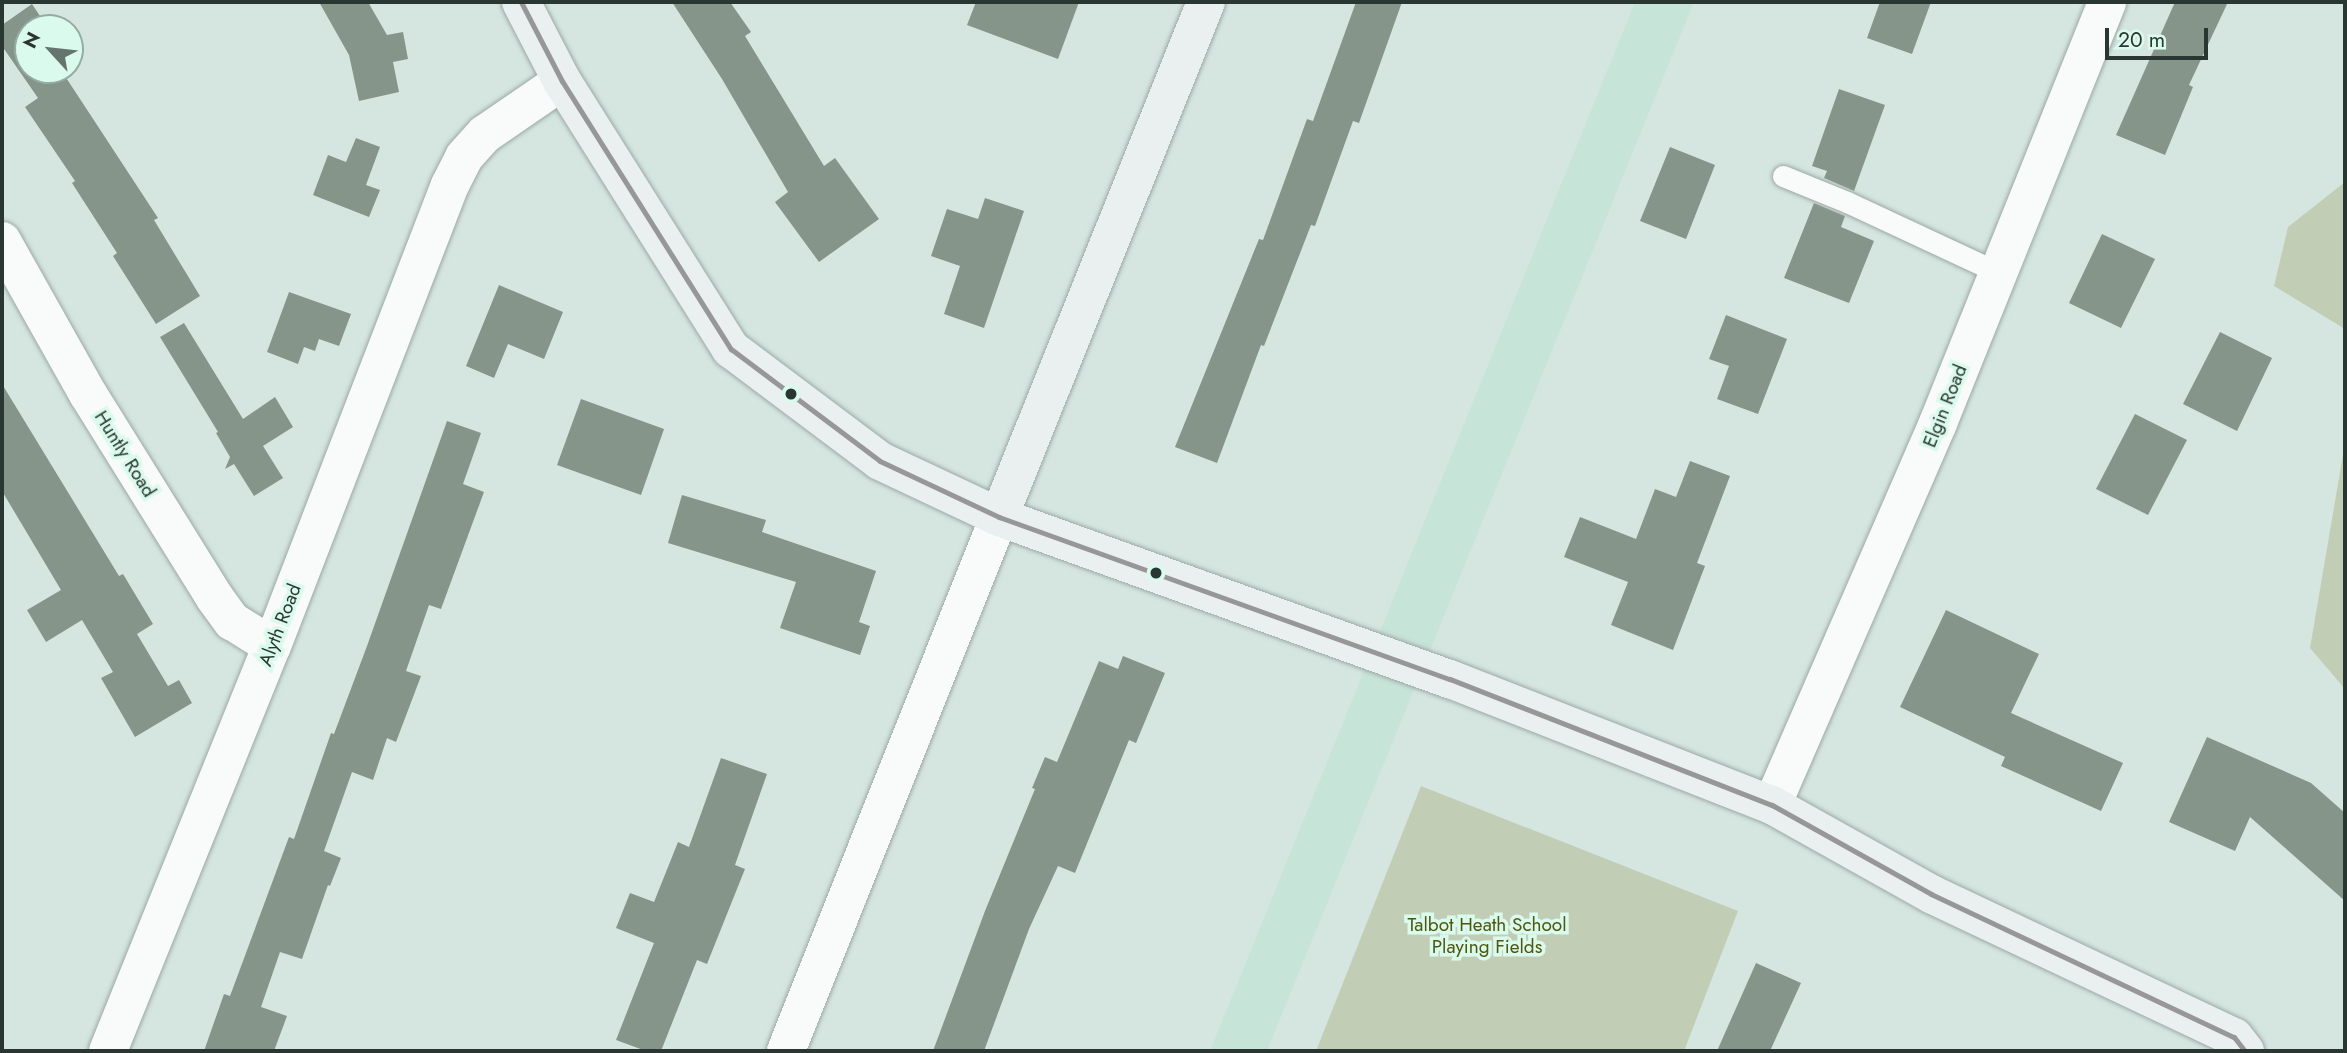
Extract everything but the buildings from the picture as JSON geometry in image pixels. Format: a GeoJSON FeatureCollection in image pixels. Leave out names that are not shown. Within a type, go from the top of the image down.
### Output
{"type":"FeatureCollection","features":[{"type":"Feature","properties":{"kind":"street"},"geometry":{"type":"LineString","coordinates":[[521,2],[562,81],[731,349],[880,461],[999,517],[1450,679],[1772,805],[1931,894],[2234,1037],[2245,1051]]}},
{"type":"Feature","properties":{"kind":"street"},"geometry":{"type":"LineString","coordinates":[[786,1051],[1206,2]]}},
{"type":"Feature","properties":{"kind":"street","name":"Elgin Road"},"geometry":{"type":"LineString","coordinates":[[1772,805],[1938,423],[2107,2]]}},
{"type":"Feature","properties":{"kind":"street","name":"Alyth Road"},"geometry":{"type":"LineString","coordinates":[[108,1051],[272,646],[450,185],[464,157],[485,134],[562,81]]}},
{"type":"Feature","properties":{"kind":"street","name":"Huntly Road"},"geometry":{"type":"LineString","coordinates":[[2,241],[88,394],[215,598],[232,621],[272,646]]}},
{"type":"Feature","properties":{"kind":"lane"},"geometry":{"type":"LineString","coordinates":[[1783,176],[1847,202],[1998,273]]}},
{"type":"Feature","properties":{"kind":"shaded area"},"geometry":{"type":"Polygon","coordinates":[[[1635,2],[1694,2],[1267,1051],[1210,1051],[1635,2]]]}},
{"type":"Feature","properties":{"kind":"green space"},"geometry":{"type":"Polygon","coordinates":[[[2345,182],[2345,329],[2274,286],[2288,227],[2345,182]]]}},
{"type":"Feature","properties":{"kind":"green space"},"geometry":{"type":"Polygon","coordinates":[[[2345,443],[2345,689],[2310,648],[2345,443]]]}},
{"type":"Feature","properties":{"kind":"green space","name":"Talbot Heath School Playing Fields"},"geometry":{"type":"Polygon","coordinates":[[[1421,786],[1738,911],[1684,1051],[1316,1051],[1421,786]]]}},
{"type":"Feature","properties":{"kind":"transit line"},"geometry":{"type":"LineString","coordinates":[[521,2],[562,81],[731,349],[880,461],[999,517],[1450,679],[1772,805],[1931,894],[2234,1037],[2245,1051]]}}]}
